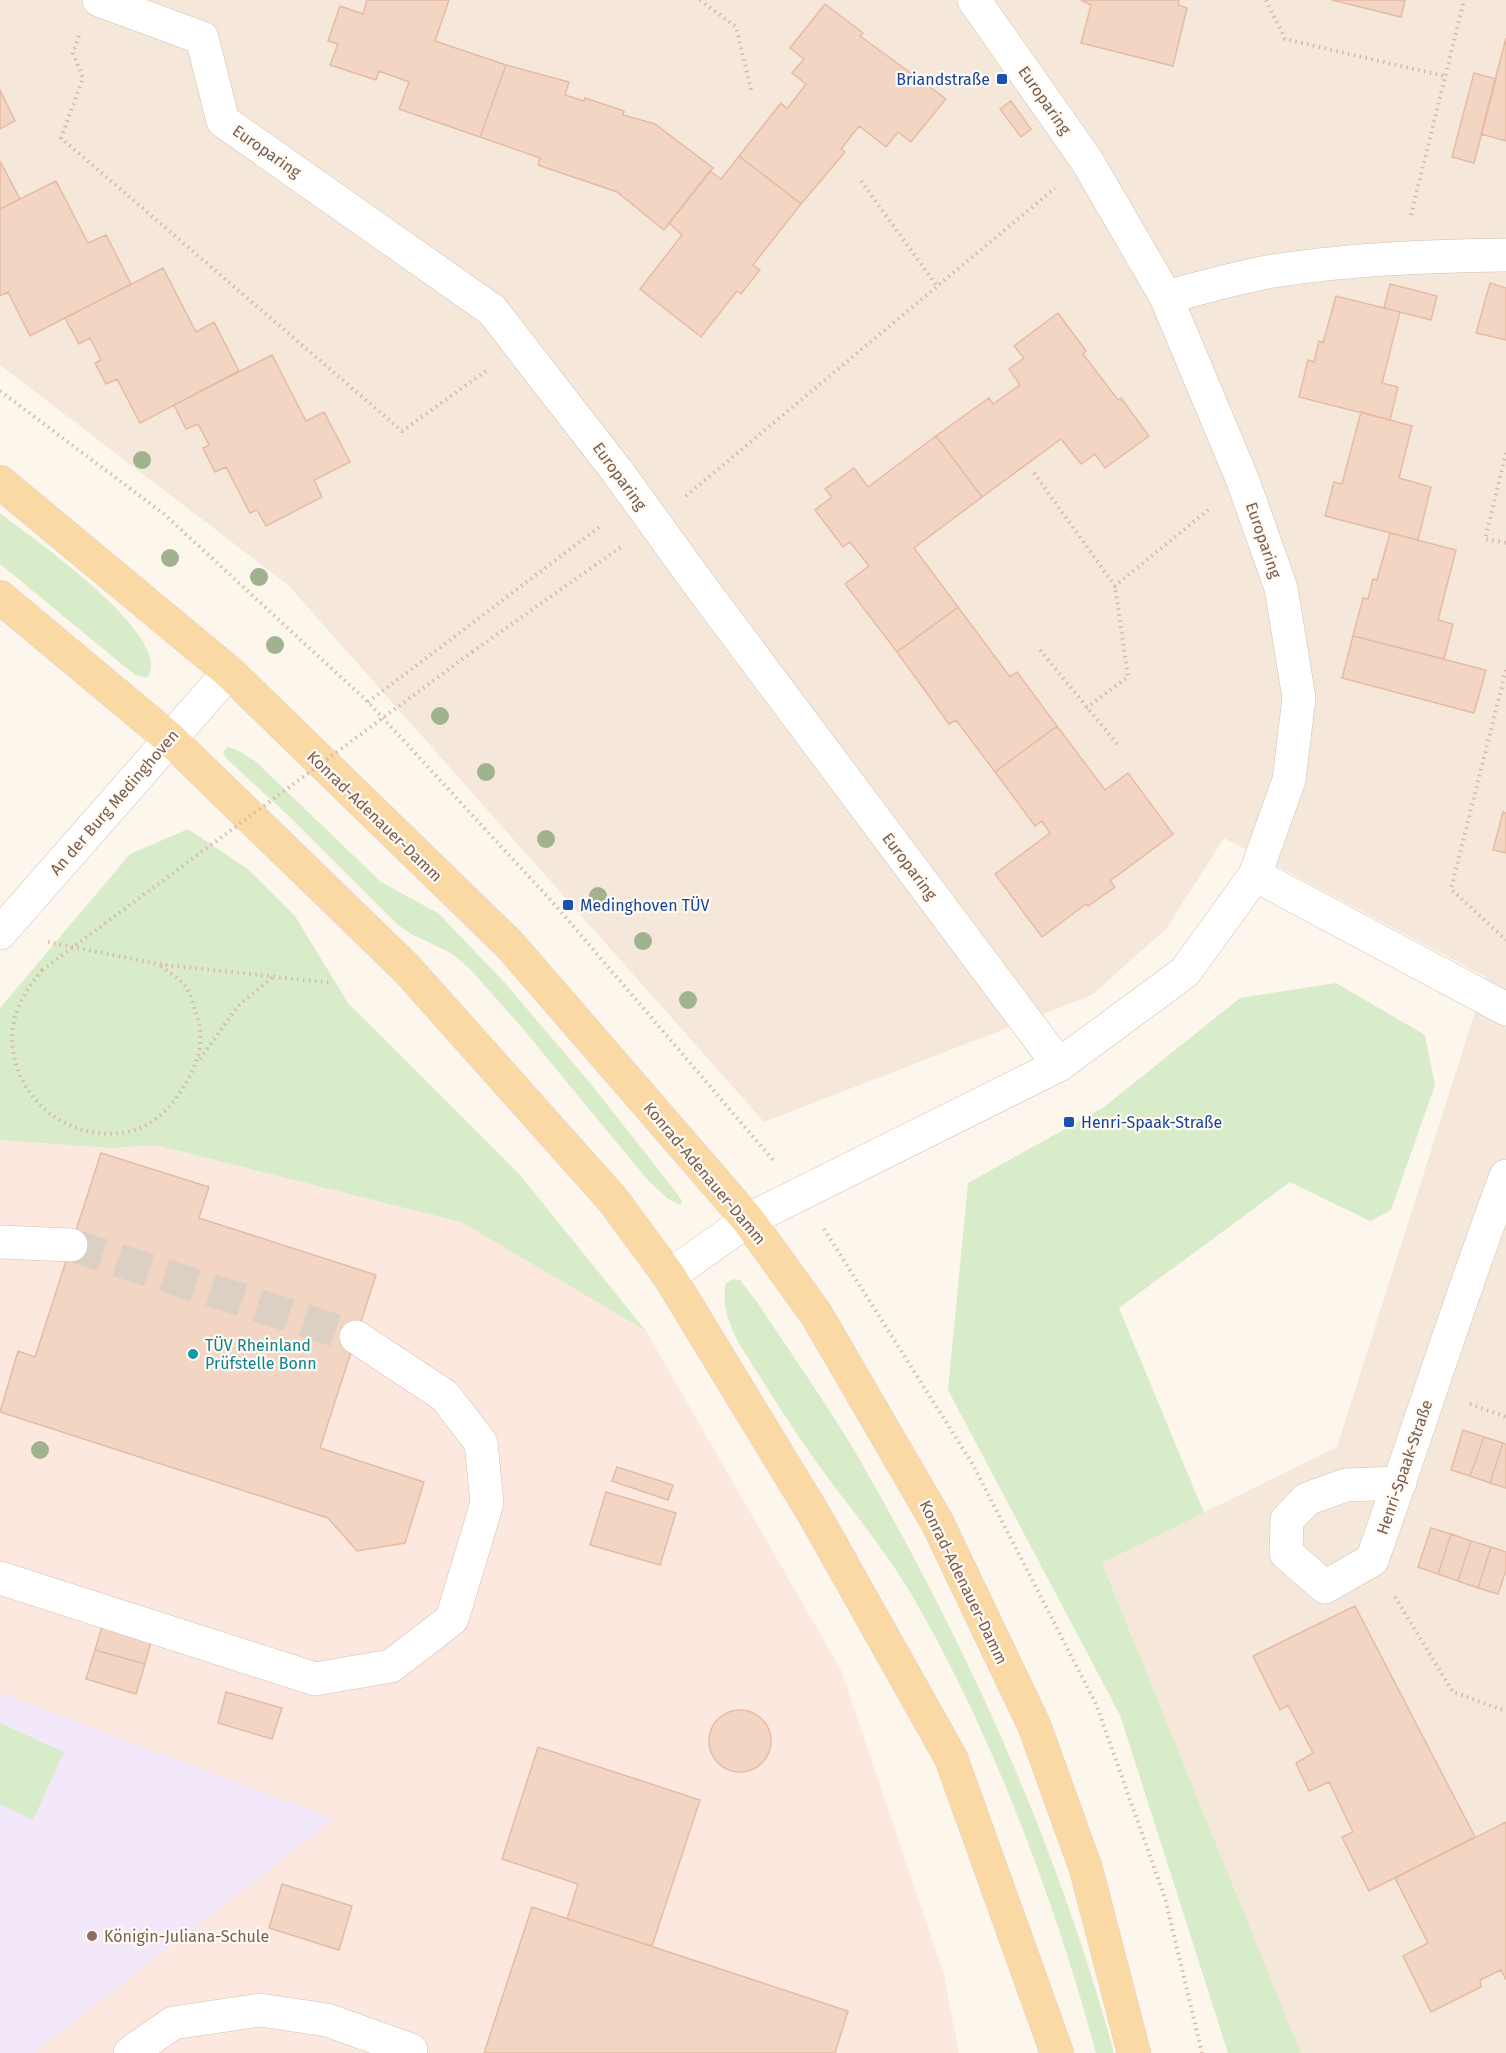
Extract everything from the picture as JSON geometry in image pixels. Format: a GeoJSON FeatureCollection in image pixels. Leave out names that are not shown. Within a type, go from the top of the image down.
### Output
{"type":"FeatureCollection","features":[{"type":"Feature","properties":{"kind":"main road","name":"Konrad-Adenauer-Damm"},"geometry":{"type":"LineString","coordinates":[[0,482],[229,672],[510,945],[748,1220],[816,1314],[937,1522],[1029,1715],[1086,1869],[1134,2053]]}},
{"type":"Feature","properties":{"kind":"main road"},"geometry":{"type":"LineString","coordinates":[[0,597],[169,738],[407,969],[613,1200],[669,1276],[815,1516],[951,1758],[1057,2053]]}},
{"type":"Feature","properties":{"kind":"street","name":"Europaring"},"geometry":{"type":"LineString","coordinates":[[99,0],[202,38],[223,120],[492,310],[1059,1065]]}},
{"type":"Feature","properties":{"kind":"street","name":"Europaring"},"geometry":{"type":"LineString","coordinates":[[669,1276],[748,1220],[1059,1065],[1185,972],[1256,875],[1289,780],[1299,698],[1281,588],[1243,481],[1166,297],[1087,161],[974,0]]}},
{"type":"Feature","properties":{"kind":"street"},"geometry":{"type":"LineString","coordinates":[[1166,297],[1271,272],[1401,257],[1506,255]]}},
{"type":"Feature","properties":{"kind":"street","name":"An der Burg Medinghoven"},"geometry":{"type":"LineString","coordinates":[[0,933],[229,672]]}},
{"type":"Feature","properties":{"kind":"street"},"geometry":{"type":"LineString","coordinates":[[1256,875],[1506,1009]]}},
{"type":"Feature","properties":{"kind":"street","name":"Henri-Spaak-Straße"},"geometry":{"type":"LineString","coordinates":[[1372,1560],[1506,1176]]}},
{"type":"Feature","properties":{"kind":"street"},"geometry":{"type":"LineString","coordinates":[[0,1242],[71,1245]]}},
{"type":"Feature","properties":{"kind":"street"},"geometry":{"type":"LineString","coordinates":[[0,1578],[315,1678],[391,1666],[452,1619],[486,1503],[481,1443],[445,1395],[356,1337]]}},
{"type":"Feature","properties":{"kind":"street"},"geometry":{"type":"LineString","coordinates":[[1372,1560],[1324,1587],[1286,1553],[1287,1520],[1307,1499],[1346,1485],[1400,1483]]}},
{"type":"Feature","properties":{"kind":"street"},"geometry":{"type":"LineString","coordinates":[[130,2053],[173,2023],[260,2010],[327,2020],[411,2050],[410,2053]]}},
{"type":"Feature","properties":{"kind":"path"},"geometry":{"type":"LineString","coordinates":[[700,0],[736,27],[751,90]]}},
{"type":"Feature","properties":{"kind":"path"},"geometry":{"type":"LineString","coordinates":[[1266,0],[1285,39],[1444,76]]}},
{"type":"Feature","properties":{"kind":"path"},"geometry":{"type":"LineString","coordinates":[[1401,257],[1464,0]]}},
{"type":"Feature","properties":{"kind":"path"},"geometry":{"type":"LineString","coordinates":[[81,32],[73,53],[83,78],[61,138],[402,431],[521,346]]}},
{"type":"Feature","properties":{"kind":"path"},"geometry":{"type":"LineString","coordinates":[[861,181],[937,286]]}},
{"type":"Feature","properties":{"kind":"path"},"geometry":{"type":"LineString","coordinates":[[274,976],[237,1006],[199,1060],[180,1094],[158,1117],[132,1131],[100,1135],[68,1125],[42,1109],[23,1084],[13,1054],[13,1021],[24,992],[42,970],[472,652],[645,511],[937,286],[1062,183]]}},
{"type":"Feature","properties":{"kind":"path"},"geometry":{"type":"LineString","coordinates":[[0,391],[164,514],[368,702],[556,906],[801,1194],[972,1462],[1096,1704],[1165,1898],[1202,2053]]}},
{"type":"Feature","properties":{"kind":"path"},"geometry":{"type":"LineString","coordinates":[[1506,453],[1485,539],[1506,543]]}},
{"type":"Feature","properties":{"kind":"path"},"geometry":{"type":"LineString","coordinates":[[1034,473],[1115,586],[1128,677],[1086,708]]}},
{"type":"Feature","properties":{"kind":"path"},"geometry":{"type":"LineString","coordinates":[[1115,586],[1243,481]]}},
{"type":"Feature","properties":{"kind":"path"},"geometry":{"type":"LineString","coordinates":[[368,702],[645,511]]}},
{"type":"Feature","properties":{"kind":"path"},"geometry":{"type":"LineString","coordinates":[[1040,650],[1119,745]]}},
{"type":"Feature","properties":{"kind":"path"},"geometry":{"type":"LineString","coordinates":[[1506,670],[1451,889],[1506,940]]}},
{"type":"Feature","properties":{"kind":"path"},"geometry":{"type":"LineString","coordinates":[[43,941],[158,964],[332,983]]}},
{"type":"Feature","properties":{"kind":"path"},"geometry":{"type":"LineString","coordinates":[[158,964],[187,988],[202,1029],[199,1060]]}},
{"type":"Feature","properties":{"kind":"path"},"geometry":{"type":"LineString","coordinates":[[1372,1560],[1453,1692],[1506,1711]]}},
{"type":"Feature","properties":{"kind":"shaded area"},"geometry":{"type":"Polygon","coordinates":[[[0,0],[1506,0],[1506,2053],[1301,2053],[1102,1563],[1337,1447],[1486,977],[1224,838],[1166,929],[1092,995],[764,1122],[288,585],[0,365],[0,0]]]}},
{"type":"Feature","properties":{"kind":"shaded area"},"geometry":{"type":"Polygon","coordinates":[[[0,1140],[111,1148],[155,1145],[461,1222],[646,1331],[841,1670],[944,1975],[959,2053],[33,2053],[333,1819],[0,1693],[0,1140]]]}},
{"type":"Feature","properties":{"kind":"shaded area","name":"Königin-Juliana-Schule"},"geometry":{"type":"Polygon","coordinates":[[[0,1693],[334,1819],[33,2053],[0,2053],[0,1693]]]}},
{"type":"Feature","properties":{"kind":"green space"},"geometry":{"type":"Polygon","coordinates":[[[0,513],[68,565],[122,614],[141,638],[151,660],[147,678],[135,675],[0,564],[0,513]]]}},
{"type":"Feature","properties":{"kind":"green space"},"geometry":{"type":"Polygon","coordinates":[[[227,747],[255,761],[381,882],[438,913],[505,983],[591,1084],[675,1191],[682,1201],[681,1205],[668,1199],[646,1178],[519,1024],[470,969],[451,953],[411,934],[398,925],[292,819],[226,758],[223,753],[227,747]]]}},
{"type":"Feature","properties":{"kind":"green space"},"geometry":{"type":"Polygon","coordinates":[[[188,829],[249,870],[295,916],[348,1003],[520,1175],[646,1331],[461,1222],[155,1145],[111,1148],[0,1140],[0,1008],[130,854],[188,829]]]}},
{"type":"Feature","properties":{"kind":"green space"},"geometry":{"type":"Polygon","coordinates":[[[1336,983],[1425,1035],[1435,1085],[1391,1210],[1370,1221],[1290,1182],[1119,1308],[1204,1513],[1102,1563],[1301,2053],[1228,2053],[1120,1715],[948,1390],[968,1183],[1104,1107],[1240,998],[1336,983]]]}},
{"type":"Feature","properties":{"kind":"green space"},"geometry":{"type":"Polygon","coordinates":[[[733,1279],[740,1280],[757,1302],[854,1450],[895,1522],[970,1669],[1036,1819],[1065,1896],[1114,2053],[1096,2053],[1080,1995],[1040,1876],[1018,1816],[967,1700],[900,1575],[807,1448],[738,1342],[729,1321],[724,1299],[726,1283],[733,1279]]]}},
{"type":"Feature","properties":{"kind":"green space"},"geometry":{"type":"Polygon","coordinates":[[[0,1723],[64,1752],[33,1820],[0,1804],[0,1723]]]}},
{"type":"Feature","properties":{"kind":"building"},"geometry":{"type":"Polygon","coordinates":[[[367,0],[449,0],[435,41],[506,65],[480,137],[399,109],[409,82],[379,71],[376,80],[330,65],[338,44],[328,41],[340,6],[363,14],[367,0]]]}},
{"type":"Feature","properties":{"kind":"building"},"geometry":{"type":"Polygon","coordinates":[[[1081,0],[1179,0],[1178,5],[1187,8],[1173,66],[1081,43],[1091,5],[1081,0]]]}},
{"type":"Feature","properties":{"kind":"building"},"geometry":{"type":"Polygon","coordinates":[[[1332,0],[1405,0],[1401,17],[1332,0]]]}},
{"type":"Feature","properties":{"kind":"building"},"geometry":{"type":"Polygon","coordinates":[[[825,4],[863,33],[860,36],[946,99],[911,142],[898,132],[886,147],[859,126],[841,149],[845,152],[801,204],[739,156],[781,103],[787,109],[806,84],[792,73],[804,59],[790,48],[825,4]]]}},
{"type":"Feature","properties":{"kind":"building"},"geometry":{"type":"Polygon","coordinates":[[[1506,38],[1506,141],[1481,134],[1506,38]]]}},
{"type":"Feature","properties":{"kind":"building"},"geometry":{"type":"Polygon","coordinates":[[[506,65],[569,82],[565,95],[584,101],[585,98],[624,111],[623,115],[655,124],[713,168],[664,230],[617,192],[538,165],[540,158],[480,137],[506,65]]]}},
{"type":"Feature","properties":{"kind":"building"},"geometry":{"type":"Polygon","coordinates":[[[1474,73],[1496,79],[1474,163],[1452,157],[1474,73]]]}},
{"type":"Feature","properties":{"kind":"building"},"geometry":{"type":"Polygon","coordinates":[[[0,90],[15,121],[0,129],[0,90]]]}},
{"type":"Feature","properties":{"kind":"building"},"geometry":{"type":"Polygon","coordinates":[[[1011,101],[1031,129],[1021,137],[1000,109],[1011,101]]]}},
{"type":"Feature","properties":{"kind":"building"},"geometry":{"type":"Polygon","coordinates":[[[739,156],[801,204],[753,265],[760,270],[741,294],[737,291],[701,337],[640,289],[682,235],[669,223],[710,171],[721,179],[739,156]]]}},
{"type":"Feature","properties":{"kind":"building"},"geometry":{"type":"Polygon","coordinates":[[[0,161],[20,199],[0,209],[0,161]]]}},
{"type":"Feature","properties":{"kind":"building"},"geometry":{"type":"Polygon","coordinates":[[[56,181],[88,243],[106,235],[131,284],[30,336],[8,292],[0,296],[0,209],[56,181]]]}},
{"type":"Feature","properties":{"kind":"building"},"geometry":{"type":"Polygon","coordinates":[[[163,268],[196,332],[214,322],[239,371],[140,423],[117,379],[106,384],[95,363],[101,360],[90,338],[79,344],[65,318],[163,268]]]}},
{"type":"Feature","properties":{"kind":"building"},"geometry":{"type":"Polygon","coordinates":[[[1490,283],[1506,288],[1506,340],[1476,333],[1490,283]]]}},
{"type":"Feature","properties":{"kind":"building"},"geometry":{"type":"Polygon","coordinates":[[[1390,284],[1437,296],[1431,320],[1384,308],[1390,284]]]}},
{"type":"Feature","properties":{"kind":"building"},"geometry":{"type":"Polygon","coordinates":[[[1336,296],[1400,312],[1382,383],[1398,387],[1390,420],[1299,397],[1308,360],[1314,362],[1319,341],[1323,343],[1336,296]]]}},
{"type":"Feature","properties":{"kind":"building"},"geometry":{"type":"Polygon","coordinates":[[[1058,313],[1086,351],[1083,354],[1118,400],[1121,398],[1149,436],[1105,468],[1095,454],[1081,464],[1061,439],[982,497],[936,436],[989,398],[993,404],[1020,385],[1009,369],[1024,358],[1014,346],[1058,313]]]}},
{"type":"Feature","properties":{"kind":"building"},"geometry":{"type":"Polygon","coordinates":[[[272,355],[306,421],[324,412],[350,462],[314,480],[322,497],[266,526],[257,510],[250,513],[226,467],[215,472],[203,448],[209,445],[198,424],[186,429],[174,405],[272,355]]]}},
{"type":"Feature","properties":{"kind":"building"},"geometry":{"type":"Polygon","coordinates":[[[1361,412],[1412,426],[1399,478],[1431,487],[1418,540],[1325,516],[1334,482],[1342,484],[1361,412]]]}},
{"type":"Feature","properties":{"kind":"building"},"geometry":{"type":"Polygon","coordinates":[[[936,436],[982,497],[914,548],[958,607],[897,652],[845,584],[869,566],[850,542],[843,547],[815,510],[832,497],[825,489],[854,468],[868,487],[936,436]]]}},
{"type":"Feature","properties":{"kind":"building"},"geometry":{"type":"Polygon","coordinates":[[[1390,533],[1456,550],[1438,620],[1453,624],[1444,659],[1353,636],[1363,598],[1368,599],[1373,579],[1377,580],[1390,533]]]}},
{"type":"Feature","properties":{"kind":"building"},"geometry":{"type":"Polygon","coordinates":[[[958,607],[1010,677],[1017,672],[1057,726],[995,772],[956,720],[949,724],[897,652],[958,607]]]}},
{"type":"Feature","properties":{"kind":"building"},"geometry":{"type":"Polygon","coordinates":[[[1353,636],[1486,670],[1474,713],[1342,678],[1353,636]]]}},
{"type":"Feature","properties":{"kind":"building"},"geometry":{"type":"Polygon","coordinates":[[[1057,726],[1105,790],[1128,773],[1173,834],[1110,881],[1115,887],[1088,906],[1086,904],[1042,937],[995,874],[1050,833],[1042,821],[1035,826],[995,772],[1057,726]]]}},
{"type":"Feature","properties":{"kind":"building"},"geometry":{"type":"Polygon","coordinates":[[[1503,812],[1506,813],[1506,853],[1493,850],[1503,812]]]}},
{"type":"Feature","properties":{"kind":"building","name":"TÜV Rheinland Prüfstelle Bonn"},"geometry":{"type":"Polygon","coordinates":[[[101,1153],[209,1187],[199,1218],[376,1275],[320,1448],[424,1482],[405,1543],[357,1551],[328,1518],[0,1412],[18,1351],[35,1357],[101,1153]]]}},
{"type":"Feature","properties":{"kind":"building"},"geometry":{"type":"Polygon","coordinates":[[[1463,1430],[1484,1437],[1470,1476],[1451,1470],[1463,1430]]]}},
{"type":"Feature","properties":{"kind":"building"},"geometry":{"type":"Polygon","coordinates":[[[1484,1437],[1503,1443],[1490,1483],[1470,1476],[1484,1437]]]}},
{"type":"Feature","properties":{"kind":"building"},"geometry":{"type":"Polygon","coordinates":[[[1503,1443],[1506,1444],[1506,1488],[1490,1483],[1503,1443]]]}},
{"type":"Feature","properties":{"kind":"building"},"geometry":{"type":"Polygon","coordinates":[[[617,1467],[673,1485],[668,1500],[612,1481],[617,1467]]]}},
{"type":"Feature","properties":{"kind":"building"},"geometry":{"type":"Polygon","coordinates":[[[606,1492],[676,1513],[660,1565],[590,1545],[606,1492]]]}},
{"type":"Feature","properties":{"kind":"building"},"geometry":{"type":"Polygon","coordinates":[[[1431,1528],[1451,1534],[1438,1574],[1418,1567],[1431,1528]]]}},
{"type":"Feature","properties":{"kind":"building"},"geometry":{"type":"Polygon","coordinates":[[[1451,1534],[1471,1541],[1458,1581],[1438,1574],[1451,1534]]]}},
{"type":"Feature","properties":{"kind":"building"},"geometry":{"type":"Polygon","coordinates":[[[1471,1541],[1491,1547],[1478,1588],[1458,1581],[1471,1541]]]}},
{"type":"Feature","properties":{"kind":"building"},"geometry":{"type":"Polygon","coordinates":[[[1491,1547],[1506,1552],[1506,1570],[1498,1594],[1478,1588],[1491,1547]]]}},
{"type":"Feature","properties":{"kind":"building"},"geometry":{"type":"Polygon","coordinates":[[[1355,1606],[1475,1837],[1369,1891],[1342,1837],[1353,1832],[1329,1782],[1309,1791],[1296,1763],[1313,1753],[1288,1705],[1280,1710],[1253,1656],[1355,1606]]]}},
{"type":"Feature","properties":{"kind":"building"},"geometry":{"type":"Polygon","coordinates":[[[104,1620],[153,1634],[145,1664],[95,1650],[104,1620]]]}},
{"type":"Feature","properties":{"kind":"building"},"geometry":{"type":"Polygon","coordinates":[[[95,1650],[145,1664],[136,1694],[86,1679],[95,1650]]]}},
{"type":"Feature","properties":{"kind":"building"},"geometry":{"type":"Polygon","coordinates":[[[226,1692],[282,1708],[272,1739],[218,1723],[226,1692]]]}},
{"type":"Feature","properties":{"kind":"building"},"geometry":{"type":"Polygon","coordinates":[[[740,1710],[762,1719],[771,1741],[762,1763],[740,1772],[718,1763],[709,1741],[718,1719],[740,1710]]]}},
{"type":"Feature","properties":{"kind":"building"},"geometry":{"type":"Polygon","coordinates":[[[538,1747],[700,1800],[652,1946],[567,1919],[578,1884],[502,1859],[538,1747]]]}},
{"type":"Feature","properties":{"kind":"building"},"geometry":{"type":"Polygon","coordinates":[[[1506,1822],[1506,1980],[1501,1970],[1480,1980],[1481,1987],[1431,2012],[1403,1956],[1428,1943],[1395,1878],[1506,1822]]]}},
{"type":"Feature","properties":{"kind":"building"},"geometry":{"type":"Polygon","coordinates":[[[282,1884],[352,1906],[339,1950],[269,1928],[282,1884]]]}},
{"type":"Feature","properties":{"kind":"building"},"geometry":{"type":"Polygon","coordinates":[[[532,1907],[848,2011],[835,2053],[484,2053],[532,1907]]]}},
{"type":"Feature","properties":{"kind":"tunnel"},"geometry":{"type":"LineString","coordinates":[[71,1245],[356,1337]]}},
{"type":"Feature","properties":{"kind":"place","name":"Briandstraße"},"geometry":{"type":"Point","coordinates":[1002,79]}},
{"type":"Feature","properties":{"kind":"place","name":"Medinghoven TÜV"},"geometry":{"type":"Point","coordinates":[568,905]}},
{"type":"Feature","properties":{"kind":"place","name":"Henri-Spaak-Straße"},"geometry":{"type":"Point","coordinates":[1069,1122]}},
{"type":"Feature","properties":{"kind":"place","name":"TÜV Rheinland Prüfstelle Bonn"},"geometry":{"type":"Point","coordinates":[193,1354]}},
{"type":"Feature","properties":{"kind":"place","name":"Königin-Juliana-Schule"},"geometry":{"type":"Point","coordinates":[92,1936]}}]}
